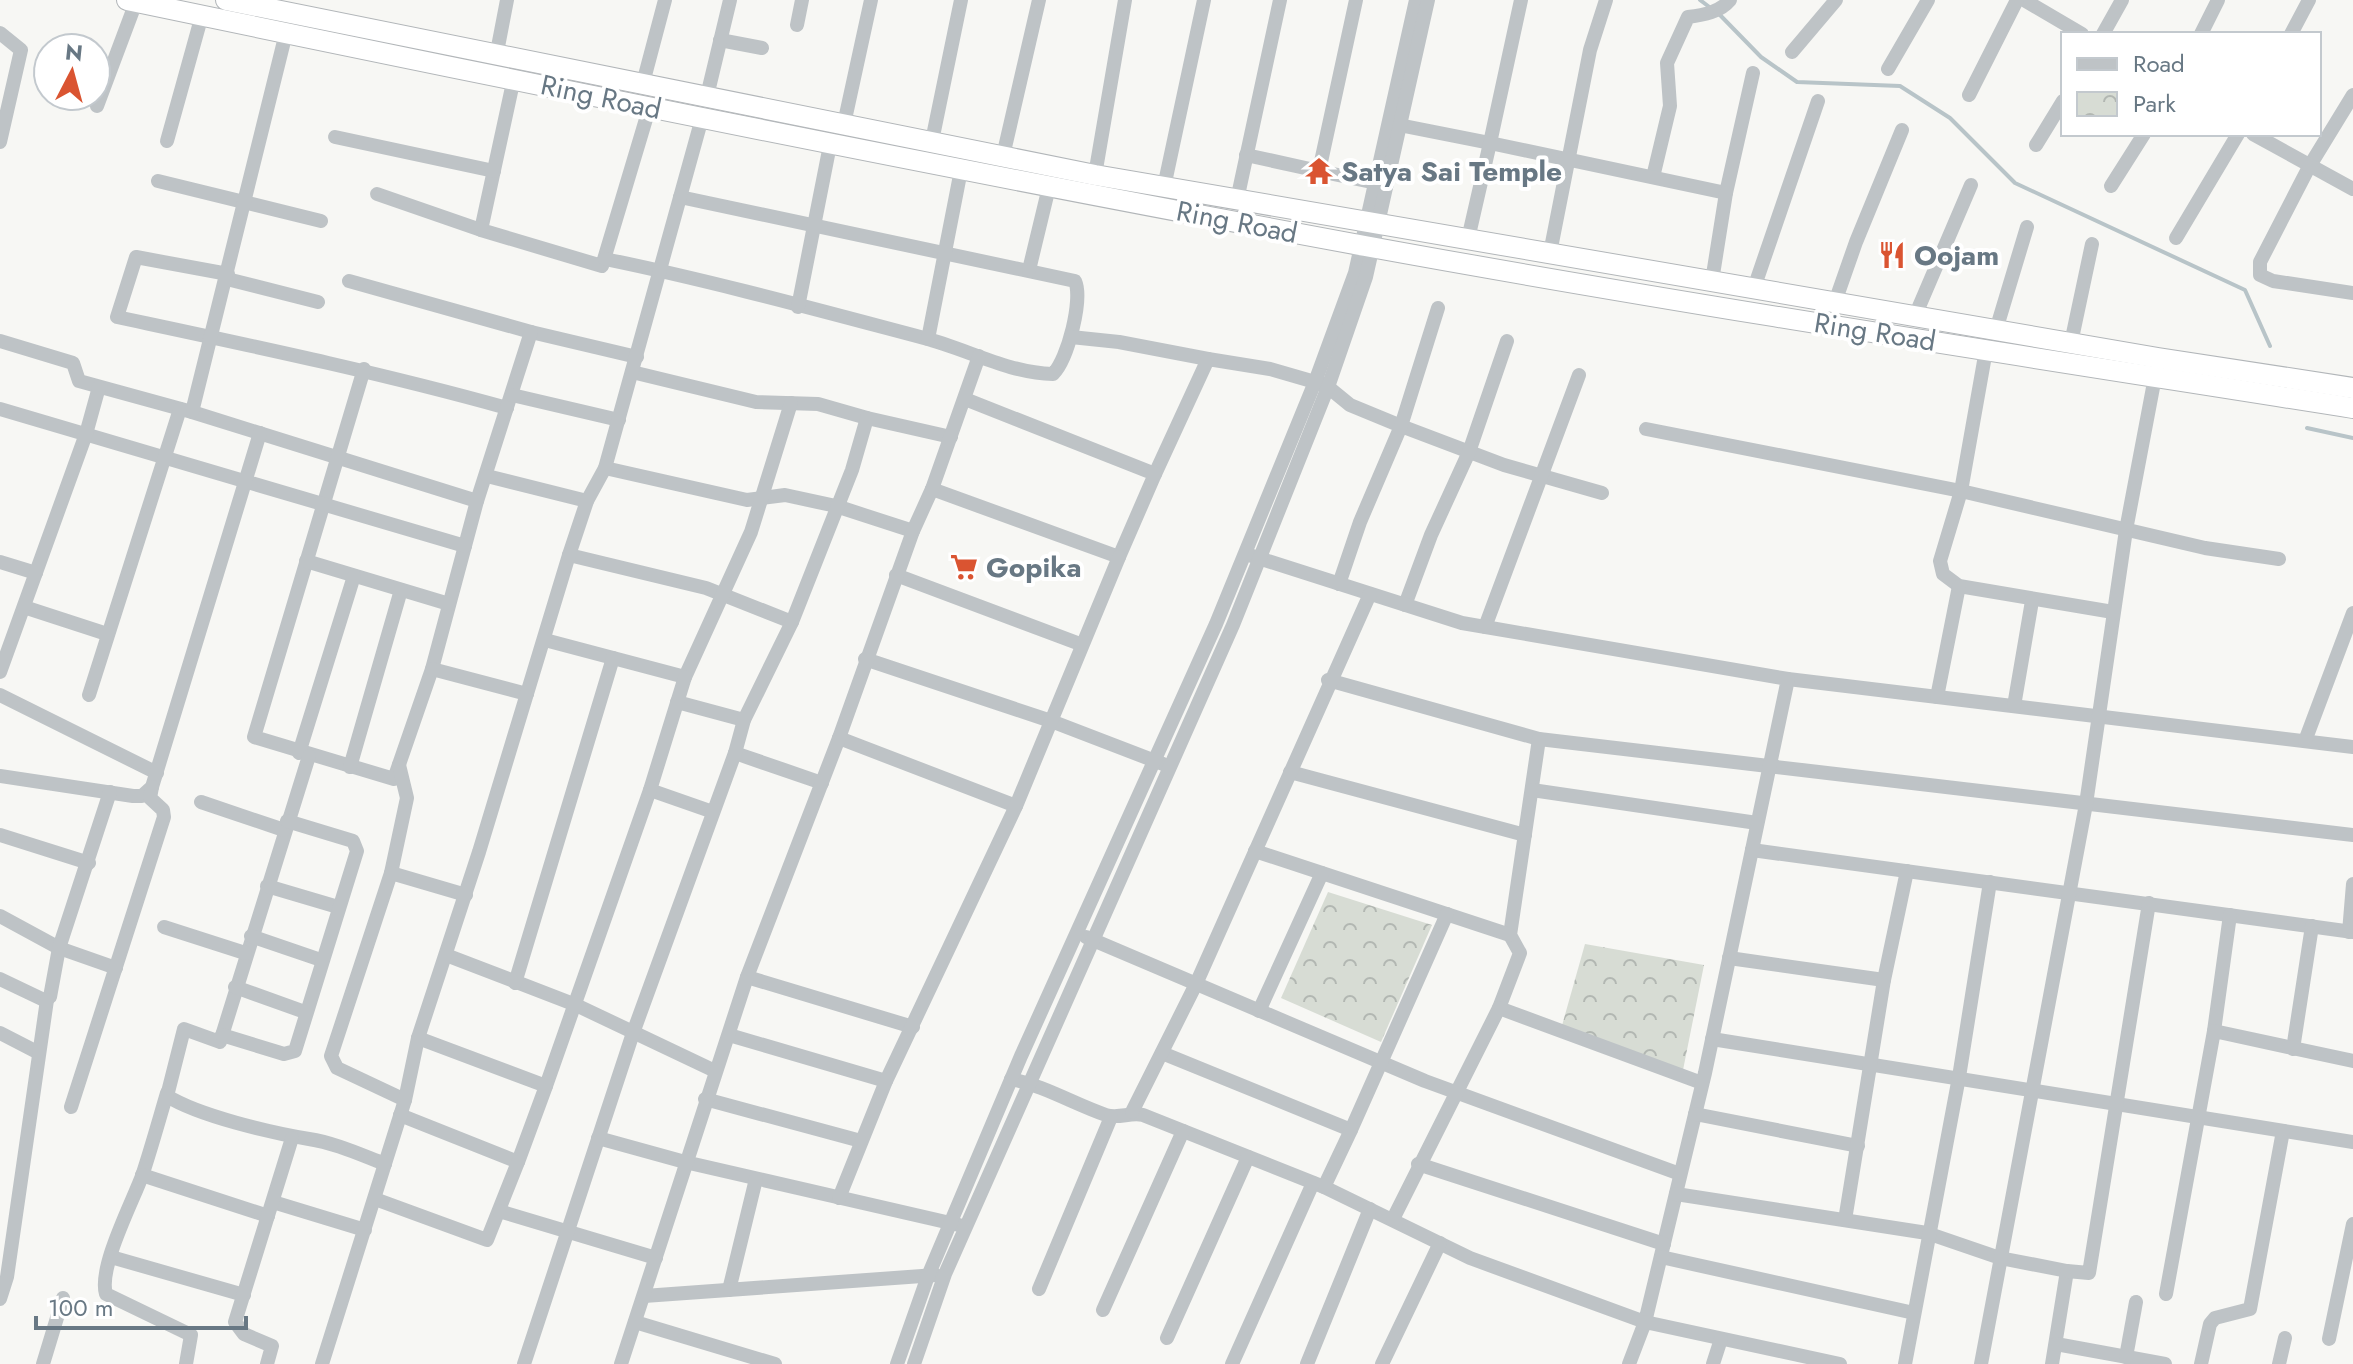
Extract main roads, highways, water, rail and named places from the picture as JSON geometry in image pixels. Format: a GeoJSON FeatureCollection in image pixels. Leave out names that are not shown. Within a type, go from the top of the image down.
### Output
{"type":"FeatureCollection","features":[{"type":"Feature","properties":{"kind":"highway","name":"Ring Road"},"geometry":{"type":"LineString","coordinates":[[226,0],[497,52],[1095,175],[2071,343],[2128,363],[2155,377],[2353,408]]}},
{"type":"Feature","properties":{"kind":"highway","name":"Ring Road"},"geometry":{"type":"LineString","coordinates":[[132,1],[830,145],[1367,246],[1986,350],[2353,388]]}},
{"type":"Feature","properties":{"kind":"waterway"},"geometry":{"type":"LineString","coordinates":[[1700,0],[1712,9]]}},
{"type":"Feature","properties":{"kind":"waterway"},"geometry":{"type":"LineString","coordinates":[[1719,14],[1761,57],[1797,82],[1900,86],[1950,118],[2015,183],[2245,290],[2270,346]]}},
{"type":"Feature","properties":{"kind":"waterway"},"geometry":{"type":"LineString","coordinates":[[2307,428],[2353,438]]}},
{"type":"Feature","properties":{"kind":"place","name":"Satya Sai Temple"},"geometry":{"type":"Point","coordinates":[1319,171]}},
{"type":"Feature","properties":{"kind":"place","name":"Oojam"},"geometry":{"type":"Point","coordinates":[1892,255]}},
{"type":"Feature","properties":{"kind":"place","name":"Gopika"},"geometry":{"type":"Point","coordinates":[964,567]}}]}
